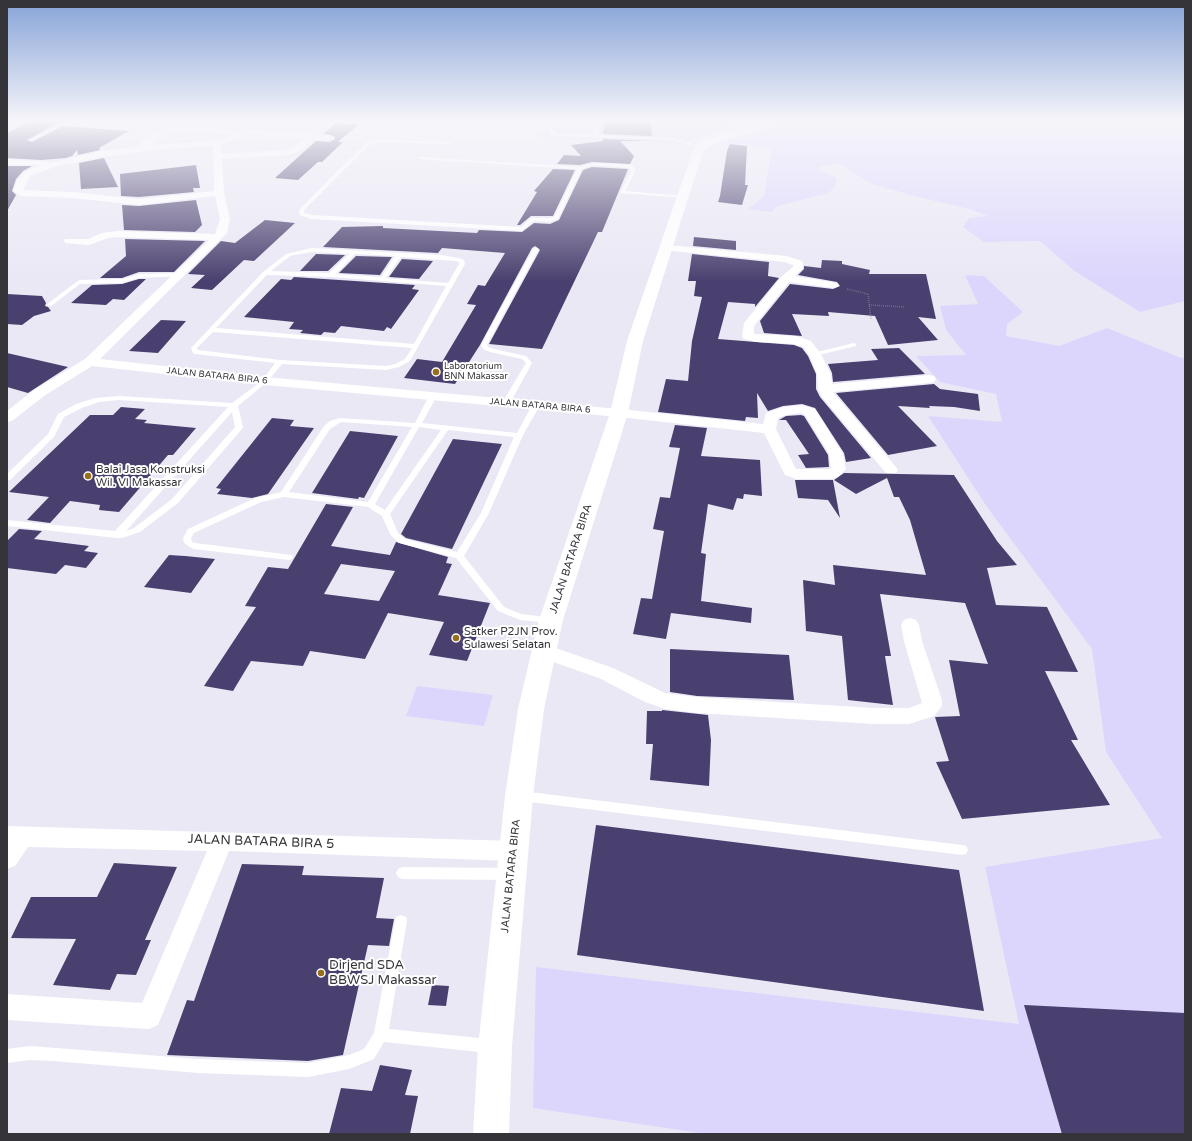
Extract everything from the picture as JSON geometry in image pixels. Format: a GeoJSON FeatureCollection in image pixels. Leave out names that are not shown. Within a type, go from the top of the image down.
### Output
{"type":"FeatureCollection","features":[{"type":"Feature","properties":{"kind":"street"},"geometry":{"type":"LineString","coordinates":[[27,174],[22,180],[18,190],[24,194],[73,195],[139,202],[219,193]]}},
{"type":"Feature","properties":{"kind":"street"},"geometry":{"type":"LineString","coordinates":[[7,418],[39,393],[90,362],[181,275],[222,233],[225,219],[219,193],[218,174]]}},
{"type":"Feature","properties":{"kind":"street","name":"JALAN BATARA BIRA"},"geometry":{"type":"LineString","coordinates":[[491,1134],[495,1047],[519,796],[531,709],[543,651],[551,620],[619,413],[636,342],[691,174]]}},
{"type":"Feature","properties":{"kind":"street"},"geometry":{"type":"LineString","coordinates":[[69,241],[89,242],[106,235],[118,234],[218,237]]}},
{"type":"Feature","properties":{"kind":"street"},"geometry":{"type":"LineString","coordinates":[[666,248],[787,259],[798,263],[798,268],[786,278],[748,326],[748,336],[756,338],[800,341],[807,344],[815,354],[824,374],[826,394],[891,470]]}},
{"type":"Feature","properties":{"kind":"street"},"geometry":{"type":"LineString","coordinates":[[786,278],[832,285]]}},
{"type":"Feature","properties":{"kind":"street","name":"JALAN BATARA BIRA 6"},"geometry":{"type":"LineString","coordinates":[[90,362],[265,381],[769,428]]}},
{"type":"Feature","properties":{"kind":"street"},"geometry":{"type":"LineString","coordinates":[[825,389],[929,379]]}},
{"type":"Feature","properties":{"kind":"street"},"geometry":{"type":"LineString","coordinates":[[794,409],[807,410],[836,454],[839,469],[833,474],[796,474],[790,472],[786,468],[769,428],[771,416],[776,413],[794,409]]}},
{"type":"Feature","properties":{"kind":"street"},"geometry":{"type":"LineString","coordinates":[[543,651],[606,673],[652,697],[665,701],[720,707],[874,716],[909,716],[928,710],[932,706],[932,700],[913,641],[910,625]]}},
{"type":"Feature","properties":{"kind":"street"},"geometry":{"type":"LineString","coordinates":[[7,859],[14,837]]}},
{"type":"Feature","properties":{"kind":"street","name":"JALAN BATARA BIRA 5"},"geometry":{"type":"LineString","coordinates":[[14,837],[222,841],[514,850]]}},
{"type":"Feature","properties":{"kind":"street"},"geometry":{"type":"LineString","coordinates":[[7,1007],[149,1016],[222,841]]}},
{"type":"Feature","properties":{"kind":"lane"},"geometry":{"type":"LineString","coordinates":[[338,174],[302,210],[301,214],[312,217],[522,229],[533,219],[550,220],[556,218],[577,174]]}},
{"type":"Feature","properties":{"kind":"lane"},"geometry":{"type":"LineString","coordinates":[[632,174],[622,192],[684,197]]}},
{"type":"Feature","properties":{"kind":"lane"},"geometry":{"type":"LineString","coordinates":[[506,403],[529,362],[528,359],[488,349],[484,345],[536,249]]}},
{"type":"Feature","properties":{"kind":"lane"},"geometry":{"type":"LineString","coordinates":[[312,250],[399,254],[445,257],[462,261],[462,264],[408,360],[402,364],[386,368],[280,362],[195,352],[194,348],[265,273],[288,255],[298,251],[312,250]]}},
{"type":"Feature","properties":{"kind":"lane"},"geometry":{"type":"LineString","coordinates":[[331,275],[354,252]]}},
{"type":"Feature","properties":{"kind":"lane"},"geometry":{"type":"LineString","coordinates":[[382,280],[399,254]]}},
{"type":"Feature","properties":{"kind":"lane"},"geometry":{"type":"LineString","coordinates":[[265,273],[331,275],[450,285]]}},
{"type":"Feature","properties":{"kind":"lane"},"geometry":{"type":"LineString","coordinates":[[49,305],[79,282],[122,281],[139,276],[181,275]]}},
{"type":"Feature","properties":{"kind":"lane"},"geometry":{"type":"LineString","coordinates":[[212,330],[416,346]]}},
{"type":"Feature","properties":{"kind":"lane"},"geometry":{"type":"LineString","coordinates":[[815,354],[854,345]]}},
{"type":"Feature","properties":{"kind":"lane"},"geometry":{"type":"LineString","coordinates":[[117,535],[234,405],[265,381],[280,362]]}},
{"type":"Feature","properties":{"kind":"lane"},"geometry":{"type":"LineString","coordinates":[[370,505],[433,396]]}},
{"type":"Feature","properties":{"kind":"lane"},"geometry":{"type":"LineString","coordinates":[[7,478],[51,435],[61,416],[79,406],[98,400],[119,398],[234,405]]}},
{"type":"Feature","properties":{"kind":"lane"},"geometry":{"type":"LineString","coordinates":[[7,523],[117,535],[122,535],[137,530],[175,501],[239,427],[234,405]]}},
{"type":"Feature","properties":{"kind":"lane"},"geometry":{"type":"LineString","coordinates":[[459,556],[485,513],[519,435],[535,407]]}},
{"type":"Feature","properties":{"kind":"lane"},"geometry":{"type":"LineString","coordinates":[[284,494],[327,428],[340,420],[417,425],[519,435]]}},
{"type":"Feature","properties":{"kind":"lane"},"geometry":{"type":"LineString","coordinates":[[386,514],[446,428]]}},
{"type":"Feature","properties":{"kind":"lane"},"geometry":{"type":"LineString","coordinates":[[289,557],[193,546],[188,543],[187,538],[191,531],[205,524],[258,500],[284,494],[370,505],[386,514],[394,534],[402,542],[459,556],[501,609],[520,617],[551,620]]}},
{"type":"Feature","properties":{"kind":"lane"},"geometry":{"type":"LineString","coordinates":[[519,796],[962,850]]}},
{"type":"Feature","properties":{"kind":"lane"},"geometry":{"type":"LineString","coordinates":[[402,873],[512,874]]}},
{"type":"Feature","properties":{"kind":"lane"},"geometry":{"type":"LineString","coordinates":[[7,1056],[30,1053],[53,1054],[200,1066],[308,1070],[349,1062],[369,1054],[381,1035],[401,921]]}},
{"type":"Feature","properties":{"kind":"lane"},"geometry":{"type":"LineString","coordinates":[[381,1035],[495,1047]]}},
{"type":"Feature","properties":{"kind":"path"},"geometry":{"type":"LineString","coordinates":[[832,285],[868,294],[871,320]]}},
{"type":"Feature","properties":{"kind":"path"},"geometry":{"type":"LineString","coordinates":[[869,305],[906,307]]}},
{"type":"Feature","properties":{"kind":"shaded area"},"geometry":{"type":"Polygon","coordinates":[[[768,174],[828,174],[836,178],[836,185],[829,193],[778,206],[771,212],[748,209],[764,196],[768,174]]]}},
{"type":"Feature","properties":{"kind":"shaded area"},"geometry":{"type":"Polygon","coordinates":[[[856,174],[1185,174],[1185,301],[1140,312],[1073,270],[1040,241],[984,242],[963,227],[969,218],[988,216],[970,209],[918,197],[872,184],[856,174]]]}},
{"type":"Feature","properties":{"kind":"shaded area"},"geometry":{"type":"Polygon","coordinates":[[[965,275],[984,276],[1023,312],[1007,324],[1006,336],[1059,346],[1107,328],[1181,358],[1185,357],[1185,1134],[706,1134],[533,1108],[536,967],[1019,1024],[985,867],[1162,838],[1106,752],[1092,649],[987,507],[928,416],[1002,422],[996,394],[940,382],[916,356],[966,355],[946,330],[940,306],[978,304],[965,275]]]}},
{"type":"Feature","properties":{"kind":"shaded area"},"geometry":{"type":"Polygon","coordinates":[[[417,686],[493,695],[484,726],[406,716],[417,686]]]}},
{"type":"Feature","properties":{"kind":"building"},"geometry":{"type":"Polygon","coordinates":[[[7,174],[20,174],[16,179],[12,191],[16,195],[7,211],[7,174]]]}},
{"type":"Feature","properties":{"kind":"building"},"geometry":{"type":"Polygon","coordinates":[[[80,174],[112,174],[118,187],[81,189],[80,174]]]}},
{"type":"Feature","properties":{"kind":"building"},"geometry":{"type":"Polygon","coordinates":[[[120,174],[198,174],[200,188],[193,188],[194,192],[139,197],[121,196],[120,174]]]}},
{"type":"Feature","properties":{"kind":"building"},"geometry":{"type":"Polygon","coordinates":[[[279,174],[304,174],[298,180],[275,178],[279,174]]]}},
{"type":"Feature","properties":{"kind":"building"},"geometry":{"type":"Polygon","coordinates":[[[548,174],[573,174],[553,216],[531,216],[520,225],[517,225],[537,192],[534,191],[548,174]]]}},
{"type":"Feature","properties":{"kind":"building"},"geometry":{"type":"Polygon","coordinates":[[[581,174],[626,174],[602,232],[598,232],[542,349],[489,344],[540,250],[535,246],[532,248],[480,345],[455,384],[404,378],[417,359],[442,362],[476,305],[467,304],[478,285],[485,286],[505,253],[442,248],[438,253],[323,247],[342,227],[383,226],[383,228],[477,233],[479,230],[522,232],[534,223],[550,224],[559,220],[581,174]]]}},
{"type":"Feature","properties":{"kind":"building"},"geometry":{"type":"Polygon","coordinates":[[[723,174],[746,174],[745,185],[748,185],[742,205],[718,202],[723,174]]]}},
{"type":"Feature","properties":{"kind":"building"},"geometry":{"type":"Polygon","coordinates":[[[196,200],[202,225],[195,232],[124,230],[122,205],[139,206],[196,200]]]}},
{"type":"Feature","properties":{"kind":"building"},"geometry":{"type":"Polygon","coordinates":[[[265,220],[295,223],[254,261],[244,260],[212,290],[191,288],[205,275],[188,274],[221,241],[235,243],[265,220]]]}},
{"type":"Feature","properties":{"kind":"building"},"geometry":{"type":"Polygon","coordinates":[[[694,237],[736,241],[736,250],[693,246],[694,237]]]}},
{"type":"Feature","properties":{"kind":"building"},"geometry":{"type":"Polygon","coordinates":[[[125,239],[205,241],[174,272],[139,272],[122,278],[100,278],[126,256],[125,239]]]}},
{"type":"Feature","properties":{"kind":"building"},"geometry":{"type":"Polygon","coordinates":[[[316,254],[345,255],[328,271],[300,271],[316,254]]]}},
{"type":"Feature","properties":{"kind":"building"},"geometry":{"type":"Polygon","coordinates":[[[692,254],[769,262],[768,276],[779,278],[755,307],[755,304],[728,302],[718,339],[794,345],[802,348],[808,356],[816,374],[816,389],[820,397],[871,458],[846,462],[844,453],[815,408],[802,404],[783,406],[768,411],[757,393],[758,418],[746,417],[745,421],[658,412],[666,379],[688,381],[692,341],[702,297],[694,296],[696,281],[688,281],[692,254]]]}},
{"type":"Feature","properties":{"kind":"building"},"geometry":{"type":"Polygon","coordinates":[[[356,256],[392,257],[380,275],[339,273],[356,256]]]}},
{"type":"Feature","properties":{"kind":"building"},"geometry":{"type":"Polygon","coordinates":[[[402,259],[433,261],[419,279],[389,277],[402,259]]]}},
{"type":"Feature","properties":{"kind":"building"},"geometry":{"type":"Polygon","coordinates":[[[822,260],[842,261],[842,264],[870,270],[869,274],[926,274],[936,319],[918,317],[938,340],[888,345],[875,316],[828,312],[829,316],[792,314],[802,336],[764,333],[760,321],[790,284],[833,289],[840,286],[837,282],[798,275],[804,269],[804,266],[821,268],[822,260]]]}},
{"type":"Feature","properties":{"kind":"building"},"geometry":{"type":"Polygon","coordinates":[[[294,277],[415,285],[412,289],[419,290],[391,329],[387,327],[384,331],[341,326],[335,333],[324,332],[321,335],[300,333],[303,330],[289,329],[294,322],[244,317],[281,279],[291,280],[294,277]]]}},
{"type":"Feature","properties":{"kind":"building"},"geometry":{"type":"Polygon","coordinates":[[[139,279],[146,279],[124,300],[113,299],[106,305],[71,303],[92,285],[122,284],[139,279]]]}},
{"type":"Feature","properties":{"kind":"building"},"geometry":{"type":"Polygon","coordinates":[[[7,294],[42,296],[46,303],[45,306],[51,311],[34,316],[22,325],[7,324],[7,294]]]}},
{"type":"Feature","properties":{"kind":"building"},"geometry":{"type":"Polygon","coordinates":[[[161,320],[186,321],[158,353],[129,351],[161,320]]]}},
{"type":"Feature","properties":{"kind":"building"},"geometry":{"type":"Polygon","coordinates":[[[899,348],[925,374],[833,382],[832,373],[828,364],[878,360],[871,349],[899,348]]]}},
{"type":"Feature","properties":{"kind":"building"},"geometry":{"type":"Polygon","coordinates":[[[7,353],[68,367],[28,393],[7,387],[7,353]]]}},
{"type":"Feature","properties":{"kind":"building"},"geometry":{"type":"Polygon","coordinates":[[[934,384],[940,389],[978,394],[980,411],[954,407],[929,406],[930,408],[898,406],[937,446],[888,455],[836,393],[934,384]]]}},
{"type":"Feature","properties":{"kind":"building","name":"Balai Jasa Konstruksi Wil. VI Makassar"},"geometry":{"type":"Polygon","coordinates":[[[121,407],[145,409],[135,419],[147,420],[144,423],[196,428],[173,455],[168,455],[119,512],[99,510],[100,505],[70,501],[50,523],[27,520],[49,497],[9,492],[90,415],[113,415],[121,407]]]}},
{"type":"Feature","properties":{"kind":"building"},"geometry":{"type":"Polygon","coordinates":[[[786,416],[804,416],[828,455],[829,467],[806,468],[798,455],[809,454],[786,420],[779,420],[786,416]]]}},
{"type":"Feature","properties":{"kind":"building"},"geometry":{"type":"Polygon","coordinates":[[[272,418],[294,420],[290,426],[314,428],[268,494],[252,498],[217,494],[221,489],[216,488],[272,418]]]}},
{"type":"Feature","properties":{"kind":"building"},"geometry":{"type":"Polygon","coordinates":[[[675,425],[707,428],[701,456],[760,460],[762,496],[744,494],[743,499],[737,498],[733,510],[708,504],[701,553],[706,554],[701,601],[752,608],[751,623],[671,613],[666,639],[633,634],[641,598],[652,599],[664,531],[653,529],[660,497],[670,498],[680,448],[669,447],[675,425]]]}},
{"type":"Feature","properties":{"kind":"building"},"geometry":{"type":"Polygon","coordinates":[[[350,431],[398,436],[364,498],[359,497],[358,499],[312,493],[350,431]]]}},
{"type":"Feature","properties":{"kind":"building"},"geometry":{"type":"Polygon","coordinates":[[[453,439],[502,444],[452,549],[406,538],[401,534],[453,439]]]}},
{"type":"Feature","properties":{"kind":"building"},"geometry":{"type":"Polygon","coordinates":[[[844,473],[954,475],[997,541],[1017,565],[987,568],[996,605],[1047,607],[1078,672],[1045,671],[1078,740],[1071,740],[1110,805],[962,819],[936,762],[949,761],[935,717],[960,716],[949,660],[988,664],[965,603],[880,594],[891,656],[885,656],[893,705],[848,700],[842,636],[806,631],[803,580],[835,585],[833,565],[926,575],[910,520],[899,497],[894,497],[887,478],[856,494],[834,480],[844,473]]]}},
{"type":"Feature","properties":{"kind":"building"},"geometry":{"type":"Polygon","coordinates":[[[795,480],[833,480],[840,518],[828,500],[798,498],[795,480]]]}},
{"type":"Feature","properties":{"kind":"building"},"geometry":{"type":"Polygon","coordinates":[[[326,504],[353,507],[331,546],[390,555],[396,542],[448,557],[446,563],[452,564],[438,595],[490,603],[467,661],[429,655],[444,622],[388,613],[365,659],[310,651],[303,666],[251,661],[233,691],[204,686],[256,607],[245,606],[268,567],[288,569],[326,504]],[[341,564],[324,594],[379,601],[395,571],[341,564]]]}},
{"type":"Feature","properties":{"kind":"building"},"geometry":{"type":"Polygon","coordinates":[[[19,529],[42,531],[34,539],[89,546],[84,551],[98,553],[86,568],[65,565],[56,574],[7,568],[7,541],[19,529]]]}},
{"type":"Feature","properties":{"kind":"building"},"geometry":{"type":"Polygon","coordinates":[[[169,555],[215,559],[191,593],[144,587],[169,555]]]}},
{"type":"Feature","properties":{"kind":"building"},"geometry":{"type":"Polygon","coordinates":[[[670,649],[789,655],[794,700],[697,696],[670,692],[670,649]]]}},
{"type":"Feature","properties":{"kind":"building"},"geometry":{"type":"Polygon","coordinates":[[[662,710],[708,715],[711,740],[709,786],[650,780],[653,744],[646,744],[647,711],[662,710]]]}},
{"type":"Feature","properties":{"kind":"building"},"geometry":{"type":"Polygon","coordinates":[[[596,825],[959,870],[984,1011],[577,955],[596,825]]]}},
{"type":"Feature","properties":{"kind":"building"},"geometry":{"type":"Polygon","coordinates":[[[114,863],[177,867],[145,940],[151,940],[136,975],[117,974],[110,990],[53,985],[76,939],[11,938],[31,897],[97,897],[114,863]]]}},
{"type":"Feature","properties":{"kind":"building","name":"Dirjend SDA BBWSJ Makassar"},"geometry":{"type":"Polygon","coordinates":[[[242,864],[304,866],[302,875],[384,878],[376,918],[394,919],[389,946],[368,945],[343,1055],[308,1061],[167,1055],[187,1000],[194,1001],[242,864]]]}},
{"type":"Feature","properties":{"kind":"building"},"geometry":{"type":"Polygon","coordinates":[[[432,985],[449,986],[446,1006],[428,1005],[432,985]]]}},
{"type":"Feature","properties":{"kind":"building"},"geometry":{"type":"Polygon","coordinates":[[[1024,1005],[1185,1013],[1185,1134],[1062,1134],[1024,1005]]]}},
{"type":"Feature","properties":{"kind":"building"},"geometry":{"type":"Polygon","coordinates":[[[380,1065],[412,1070],[405,1095],[418,1096],[410,1134],[329,1134],[341,1088],[372,1091],[380,1065]]]}},
{"type":"Feature","properties":{"kind":"place","name":"Laboratorium BNN Makassar"},"geometry":{"type":"Point","coordinates":[436,372]}},
{"type":"Feature","properties":{"kind":"place","name":"Balai Jasa Konstruksi Wil. VI Makassar"},"geometry":{"type":"Point","coordinates":[88,476]}},
{"type":"Feature","properties":{"kind":"place","name":"Satker P2JN Prov. Sulawesi Selatan"},"geometry":{"type":"Point","coordinates":[456,638]}},
{"type":"Feature","properties":{"kind":"place","name":"Dirjend SDA BBWSJ Makassar"},"geometry":{"type":"Point","coordinates":[321,973]}}]}
